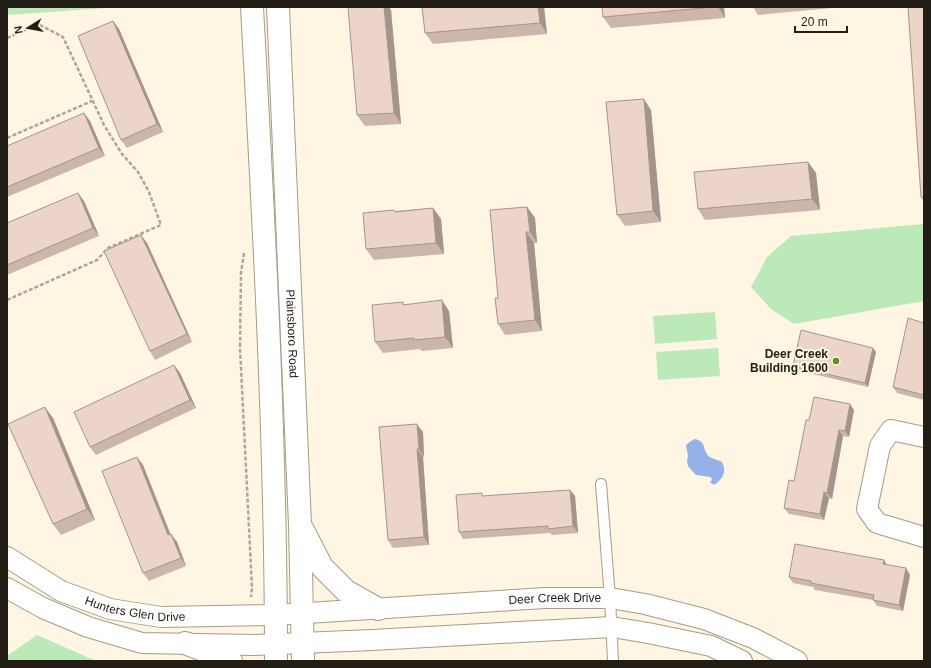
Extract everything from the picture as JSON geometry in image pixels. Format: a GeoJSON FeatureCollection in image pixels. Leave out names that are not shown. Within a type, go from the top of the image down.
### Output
{"type":"FeatureCollection","features":[{"type":"Feature","properties":{"kind":"street","name":"Plainsboro Road"},"geometry":{"type":"LineString","coordinates":[[252,7],[269,358],[274,508],[276,652]]}},
{"type":"Feature","properties":{"kind":"street","name":"Plainsboro Road"},"geometry":{"type":"LineString","coordinates":[[278,7],[304,652]]}},
{"type":"Feature","properties":{"kind":"street"},"geometry":{"type":"LineString","coordinates":[[924,437],[890,430],[880,446],[867,509],[877,523],[924,537]]}},
{"type":"Feature","properties":{"kind":"street"},"geometry":{"type":"LineString","coordinates":[[300,525],[322,567],[346,591],[378,609]]}},
{"type":"Feature","properties":{"kind":"street","name":"Hunters Glen Drive"},"geometry":{"type":"LineString","coordinates":[[7,556],[61,591],[110,609],[161,617],[275,615],[302,613]]}},
{"type":"Feature","properties":{"kind":"street","name":"Hunters Glen Drive"},"geometry":{"type":"LineString","coordinates":[[7,588],[43,608],[88,627],[142,642],[254,645],[276,652],[304,652]]}},
{"type":"Feature","properties":{"kind":"street","name":"Deer Creek Drive"},"geometry":{"type":"LineString","coordinates":[[302,613],[545,598],[610,598],[645,604],[704,619],[753,638],[797,661]]}},
{"type":"Feature","properties":{"kind":"street"},"geometry":{"type":"LineString","coordinates":[[304,652],[372,640],[612,627],[711,646],[742,661]]}},
{"type":"Feature","properties":{"kind":"street"},"geometry":{"type":"LineString","coordinates":[[186,643],[231,661]]}},
{"type":"Feature","properties":{"kind":"lane"},"geometry":{"type":"LineString","coordinates":[[601,484],[612,627],[613,661]]}},
{"type":"Feature","properties":{"kind":"path"},"geometry":{"type":"LineString","coordinates":[[7,38],[38,24],[63,37],[104,126],[122,154],[138,172],[149,192],[161,225],[108,248],[97,260],[7,300]]}},
{"type":"Feature","properties":{"kind":"path"},"geometry":{"type":"LineString","coordinates":[[7,138],[92,100]]}},
{"type":"Feature","properties":{"kind":"path"},"geometry":{"type":"LineString","coordinates":[[244,251],[240,348],[252,588],[252,615]]}},
{"type":"Feature","properties":{"kind":"green space"},"geometry":{"type":"Polygon","coordinates":[[[7,7],[121,7],[7,15],[7,7]]]}},
{"type":"Feature","properties":{"kind":"green space"},"geometry":{"type":"Polygon","coordinates":[[[924,224],[924,301],[794,324],[771,309],[751,287],[767,257],[791,236],[924,224]]]}},
{"type":"Feature","properties":{"kind":"green space"},"geometry":{"type":"Polygon","coordinates":[[[715,312],[717,339],[655,344],[653,316],[715,312]]]}},
{"type":"Feature","properties":{"kind":"green space"},"geometry":{"type":"Polygon","coordinates":[[[718,348],[720,376],[658,380],[656,352],[718,348]]]}},
{"type":"Feature","properties":{"kind":"green space"},"geometry":{"type":"Polygon","coordinates":[[[37,635],[96,661],[7,661],[7,656],[37,635]]]}},
{"type":"Feature","properties":{"kind":"water"},"geometry":{"type":"Polygon","coordinates":[[[695,439],[701,441],[708,456],[722,462],[724,469],[723,475],[714,485],[710,482],[712,480],[711,477],[696,475],[688,466],[686,445],[695,439]]]}},
{"type":"Feature","properties":{"kind":"building"},"geometry":{"type":"Polygon","coordinates":[[[348,7],[384,7],[394,113],[357,115],[348,7]]]}},
{"type":"Feature","properties":{"kind":"building"},"geometry":{"type":"Polygon","coordinates":[[[422,7],[538,7],[540,23],[425,33],[422,7]]]}},
{"type":"Feature","properties":{"kind":"building"},"geometry":{"type":"Polygon","coordinates":[[[602,7],[714,7],[603,17],[602,7]]]}},
{"type":"Feature","properties":{"kind":"building"},"geometry":{"type":"Polygon","coordinates":[[[908,7],[924,7],[924,197],[921,197],[908,7]]]}},
{"type":"Feature","properties":{"kind":"building"},"geometry":{"type":"Polygon","coordinates":[[[113,21],[157,124],[121,140],[78,36],[113,21]]]}},
{"type":"Feature","properties":{"kind":"building"},"geometry":{"type":"Polygon","coordinates":[[[644,99],[653,211],[617,215],[606,102],[644,99]]]}},
{"type":"Feature","properties":{"kind":"building"},"geometry":{"type":"Polygon","coordinates":[[[84,113],[99,148],[7,187],[7,146],[84,113]]]}},
{"type":"Feature","properties":{"kind":"building"},"geometry":{"type":"Polygon","coordinates":[[[808,162],[812,199],[698,209],[694,172],[808,162]]]}},
{"type":"Feature","properties":{"kind":"building"},"geometry":{"type":"Polygon","coordinates":[[[78,193],[93,228],[7,265],[7,223],[78,193]]]}},
{"type":"Feature","properties":{"kind":"building"},"geometry":{"type":"Polygon","coordinates":[[[527,207],[530,232],[526,232],[535,320],[498,324],[495,298],[498,298],[490,210],[527,207]]]}},
{"type":"Feature","properties":{"kind":"building"},"geometry":{"type":"Polygon","coordinates":[[[433,208],[436,243],[366,249],[363,213],[394,210],[395,212],[433,208]]]}},
{"type":"Feature","properties":{"kind":"building"},"geometry":{"type":"Polygon","coordinates":[[[141,235],[187,334],[150,351],[104,251],[141,235]]]}},
{"type":"Feature","properties":{"kind":"building"},"geometry":{"type":"Polygon","coordinates":[[[442,300],[445,337],[414,340],[414,338],[375,342],[372,305],[403,302],[403,305],[442,300]]]}},
{"type":"Feature","properties":{"kind":"building"},"geometry":{"type":"Polygon","coordinates":[[[908,318],[924,323],[924,395],[893,387],[908,318]]]}},
{"type":"Feature","properties":{"kind":"building","name":"Deer Creek Building 1600"},"geometry":{"type":"Polygon","coordinates":[[[801,330],[873,348],[865,383],[793,366],[801,330]]]}},
{"type":"Feature","properties":{"kind":"building"},"geometry":{"type":"Polygon","coordinates":[[[174,365],[190,400],[90,447],[74,412],[174,365]]]}},
{"type":"Feature","properties":{"kind":"building"},"geometry":{"type":"Polygon","coordinates":[[[814,397],[850,404],[845,431],[839,430],[827,493],[824,492],[820,514],[784,508],[789,480],[794,481],[806,420],[809,420],[814,397]]]}},
{"type":"Feature","properties":{"kind":"building"},"geometry":{"type":"Polygon","coordinates":[[[45,407],[87,509],[53,524],[8,424],[45,407]]]}},
{"type":"Feature","properties":{"kind":"building"},"geometry":{"type":"Polygon","coordinates":[[[417,424],[419,449],[417,449],[424,537],[388,540],[379,427],[417,424]]]}},
{"type":"Feature","properties":{"kind":"building"},"geometry":{"type":"Polygon","coordinates":[[[137,457],[168,535],[171,534],[181,558],[143,573],[102,471],[137,457]]]}},
{"type":"Feature","properties":{"kind":"building"},"geometry":{"type":"Polygon","coordinates":[[[570,490],[573,526],[548,529],[548,526],[459,532],[456,495],[482,493],[482,496],[570,490]]]}},
{"type":"Feature","properties":{"kind":"building"},"geometry":{"type":"Polygon","coordinates":[[[795,544],[884,560],[883,564],[906,568],[899,605],[873,600],[874,595],[811,583],[811,581],[789,577],[795,544]]]}},
{"type":"Feature","properties":{"kind":"place","name":"Deer Creek Building 1600"},"geometry":{"type":"Point","coordinates":[836,361]}}]}
